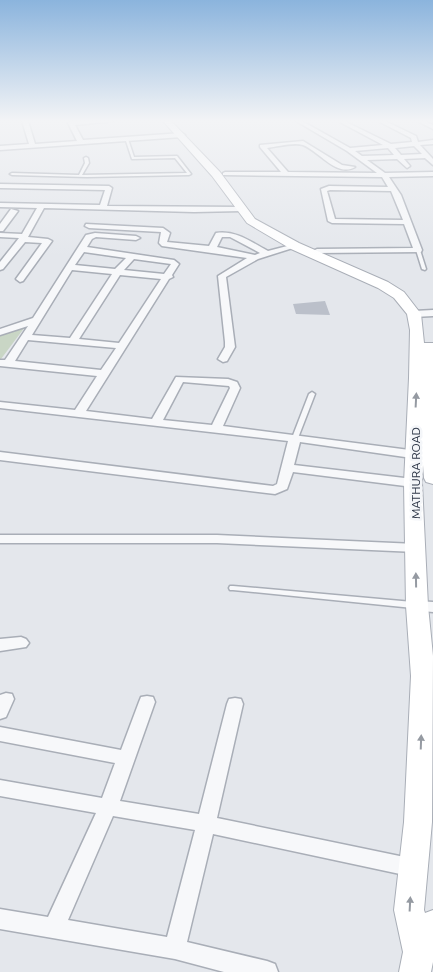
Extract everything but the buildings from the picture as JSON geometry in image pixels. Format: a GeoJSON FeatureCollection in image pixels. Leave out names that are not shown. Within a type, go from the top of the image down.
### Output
{"type":"FeatureCollection","features":[{"type":"Feature","properties":{"kind":"main road"},"geometry":{"type":"LineString","coordinates":[[209,166],[251,221],[295,246],[383,285],[424,314]]}},
{"type":"Feature","properties":{"kind":"main road","name":"MATHURA ROAD"},"geometry":{"type":"LineString","coordinates":[[218,166],[260,222],[286,238],[402,289],[411,295],[424,314],[417,330],[417,378],[426,456],[433,478]]}},
{"type":"Feature","properties":{"kind":"main road","name":"MATHURA ROAD"},"geometry":{"type":"LineString","coordinates":[[422,950],[409,910],[420,780],[425,606],[416,548],[414,483],[426,456]]}},
{"type":"Feature","properties":{"kind":"street"},"geometry":{"type":"LineString","coordinates":[[279,166],[285,173]]}},
{"type":"Feature","properties":{"kind":"street"},"geometry":{"type":"LineString","coordinates":[[339,166],[341,168],[367,166]]}},
{"type":"Feature","properties":{"kind":"street"},"geometry":{"type":"LineString","coordinates":[[317,251],[418,250],[393,189],[384,175],[373,166]]}},
{"type":"Feature","properties":{"kind":"street"},"geometry":{"type":"LineString","coordinates":[[225,174],[430,174],[433,182]]}},
{"type":"Feature","properties":{"kind":"street"},"geometry":{"type":"LineString","coordinates":[[0,194],[3,186],[109,188],[103,207]]}},
{"type":"Feature","properties":{"kind":"street"},"geometry":{"type":"LineString","coordinates":[[393,189],[329,188],[323,190],[332,220],[407,222]]}},
{"type":"Feature","properties":{"kind":"street"},"geometry":{"type":"LineString","coordinates":[[0,205],[241,209]]}},
{"type":"Feature","properties":{"kind":"street"},"geometry":{"type":"LineString","coordinates":[[0,267],[24,237],[42,205]]}},
{"type":"Feature","properties":{"kind":"street"},"geometry":{"type":"LineString","coordinates":[[0,229],[14,211]]}},
{"type":"Feature","properties":{"kind":"street"},"geometry":{"type":"LineString","coordinates":[[89,226],[163,230],[166,232],[163,243],[165,244],[212,249],[255,257]]}},
{"type":"Feature","properties":{"kind":"street"},"geometry":{"type":"LineString","coordinates":[[212,249],[219,235],[229,234],[267,254]]}},
{"type":"Feature","properties":{"kind":"street"},"geometry":{"type":"LineString","coordinates":[[0,235],[48,241],[20,279]]}},
{"type":"Feature","properties":{"kind":"street"},"geometry":{"type":"LineString","coordinates":[[4,364],[25,337],[92,236],[136,238]]}},
{"type":"Feature","properties":{"kind":"street"},"geometry":{"type":"LineString","coordinates":[[224,358],[230,347],[230,342],[222,276],[255,257],[295,246]]}},
{"type":"Feature","properties":{"kind":"street"},"geometry":{"type":"LineString","coordinates":[[79,413],[175,264],[174,262],[82,249]]}},
{"type":"Feature","properties":{"kind":"street"},"geometry":{"type":"LineString","coordinates":[[73,341],[117,272],[132,256]]}},
{"type":"Feature","properties":{"kind":"street"},"geometry":{"type":"LineString","coordinates":[[70,267],[168,277]]}},
{"type":"Feature","properties":{"kind":"street"},"geometry":{"type":"LineString","coordinates":[[0,332],[36,320]]}},
{"type":"Feature","properties":{"kind":"street"},"geometry":{"type":"LineString","coordinates":[[25,337],[123,346]]}},
{"type":"Feature","properties":{"kind":"street"},"geometry":{"type":"LineString","coordinates":[[4,364],[105,374]]}},
{"type":"Feature","properties":{"kind":"street"},"geometry":{"type":"LineString","coordinates":[[156,422],[180,379],[228,382],[233,384],[235,388],[216,429]]}},
{"type":"Feature","properties":{"kind":"street"},"geometry":{"type":"LineString","coordinates":[[2,408],[79,413],[295,438],[426,456]]}},
{"type":"Feature","properties":{"kind":"street"},"geometry":{"type":"LineString","coordinates":[[0,456],[275,490],[283,486],[295,438]]}},
{"type":"Feature","properties":{"kind":"street"},"geometry":{"type":"LineString","coordinates":[[288,468],[414,483]]}},
{"type":"Feature","properties":{"kind":"street"},"geometry":{"type":"LineString","coordinates":[[0,539],[217,539],[416,548]]}},
{"type":"Feature","properties":{"kind":"street"},"geometry":{"type":"LineString","coordinates":[[0,645],[21,643]]}},
{"type":"Feature","properties":{"kind":"street"},"geometry":{"type":"LineString","coordinates":[[54,928],[108,806],[147,702]]}},
{"type":"Feature","properties":{"kind":"street"},"geometry":{"type":"LineString","coordinates":[[175,949],[208,824],[235,704]]}},
{"type":"Feature","properties":{"kind":"street"},"geometry":{"type":"LineString","coordinates":[[0,734],[126,758]]}},
{"type":"Feature","properties":{"kind":"street"},"geometry":{"type":"LineString","coordinates":[[0,788],[208,824],[414,868]]}},
{"type":"Feature","properties":{"kind":"street"},"geometry":{"type":"LineString","coordinates":[[0,919],[175,949],[267,972]]}},
{"type":"Feature","properties":{"kind":"lane"},"geometry":{"type":"LineString","coordinates":[[80,176],[85,166]]}},
{"type":"Feature","properties":{"kind":"lane"},"geometry":{"type":"LineString","coordinates":[[12,174],[80,176],[189,174],[183,166]]}},
{"type":"Feature","properties":{"kind":"lane"},"geometry":{"type":"LineString","coordinates":[[418,250],[424,269]]}},
{"type":"Feature","properties":{"kind":"lane"},"geometry":{"type":"LineString","coordinates":[[295,438],[312,394]]}},
{"type":"Feature","properties":{"kind":"lane"},"geometry":{"type":"LineString","coordinates":[[233,588],[425,606]]}},
{"type":"Feature","properties":{"kind":"green space"},"geometry":{"type":"Polygon","coordinates":[[[25,327],[1,359],[0,359],[0,334],[25,327]]]}}]}
